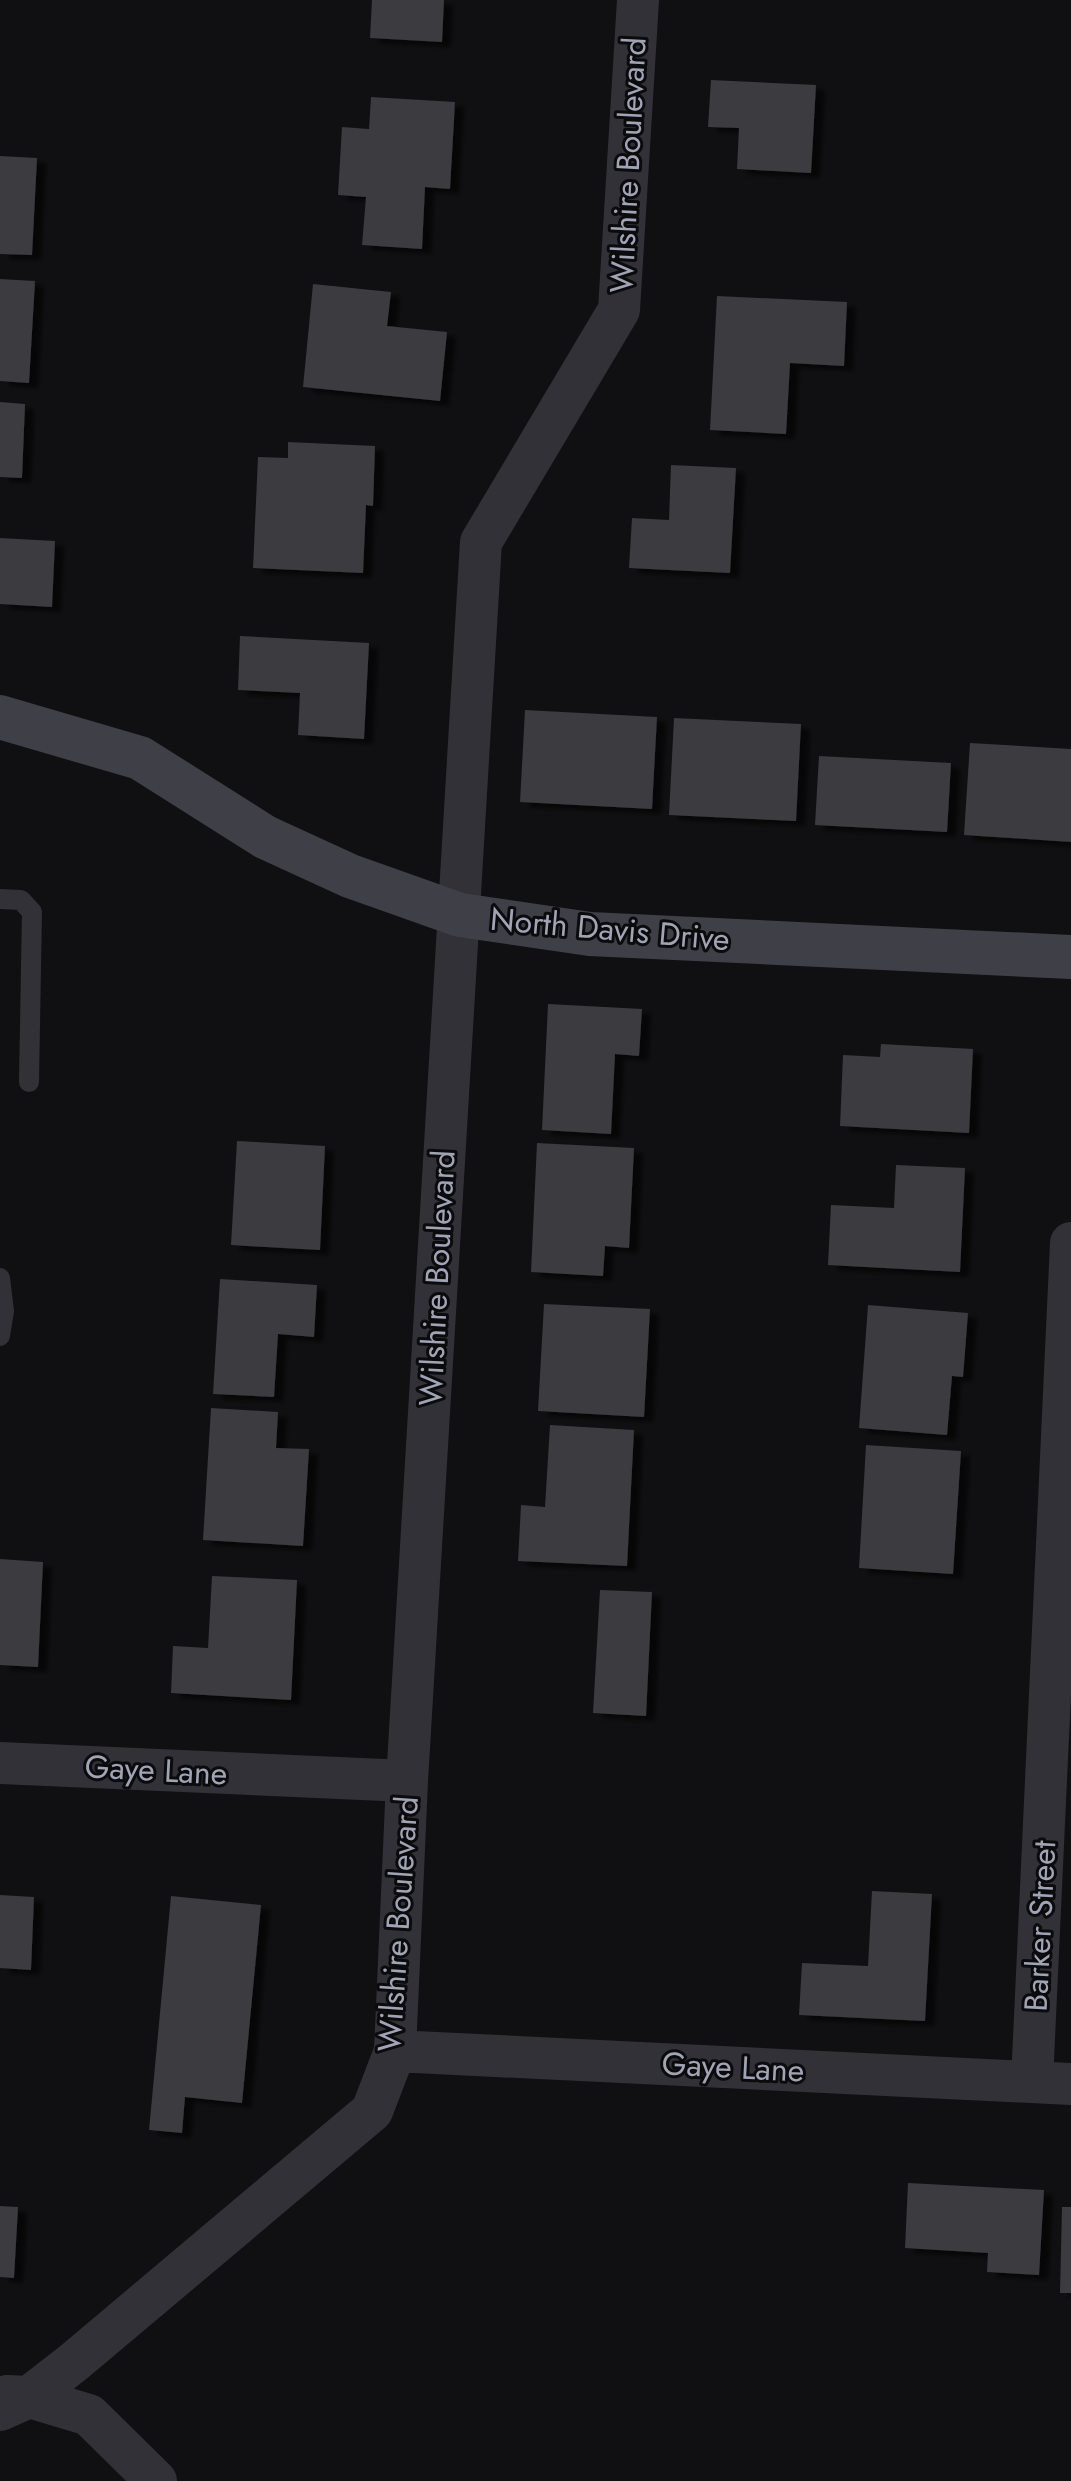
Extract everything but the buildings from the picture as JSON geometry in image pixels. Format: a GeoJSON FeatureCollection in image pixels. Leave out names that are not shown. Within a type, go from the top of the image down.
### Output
{"type":"FeatureCollection","features":[{"type":"Feature","properties":{"kind":"street","name":"Wilshire Boulevard"},"geometry":{"type":"LineString","coordinates":[[10,2401],[372,2111],[395,2051],[407,1781],[481,542],[619,310],[638,0]]}},
{"type":"Feature","properties":{"kind":"street","name":"North Davis Drive"},"geometry":{"type":"LineString","coordinates":[[0,717],[140,758],[265,837],[350,876],[460,915],[590,934],[1071,957]]}},
{"type":"Feature","properties":{"kind":"street","name":"Barker Street"},"geometry":{"type":"LineString","coordinates":[[1052,2083],[1071,1243]]}},
{"type":"Feature","properties":{"kind":"street","name":"Gaye Lane"},"geometry":{"type":"LineString","coordinates":[[0,1763],[407,1781]]}},
{"type":"Feature","properties":{"kind":"street","name":"Gaye Lane"},"geometry":{"type":"LineString","coordinates":[[395,2051],[1052,2083]]}},
{"type":"Feature","properties":{"kind":"street"},"geometry":{"type":"LineString","coordinates":[[10,2401],[89,2415],[156,2481]]}},
{"type":"Feature","properties":{"kind":"lane"},"geometry":{"type":"LineString","coordinates":[[0,899],[21,900],[32,912],[29,1082]]}},
{"type":"Feature","properties":{"kind":"lane"},"geometry":{"type":"LineString","coordinates":[[0,1278],[4,1311],[0,1336]]}}]}
